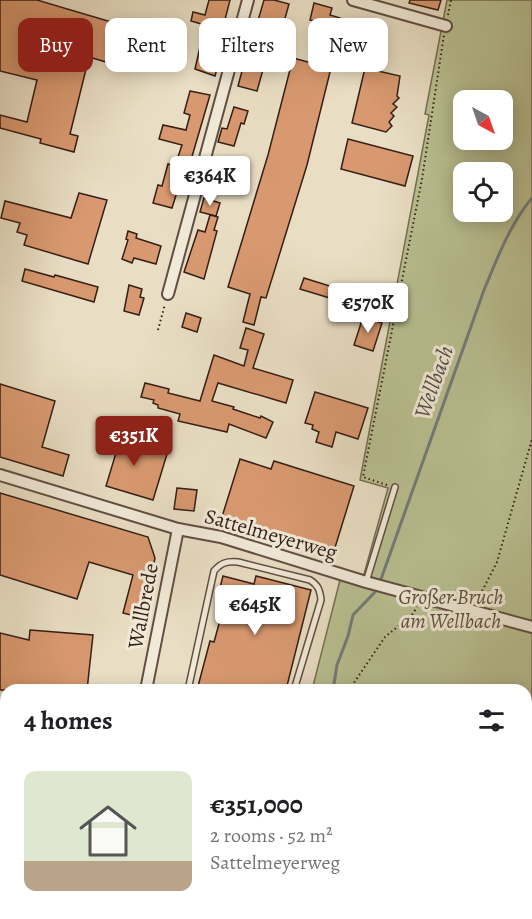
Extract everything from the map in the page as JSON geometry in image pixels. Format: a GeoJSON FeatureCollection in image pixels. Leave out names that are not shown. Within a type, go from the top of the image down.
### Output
{"type":"FeatureCollection","features":[{"type":"Feature","properties":{"kind":"street"},"geometry":{"type":"LineString","coordinates":[[168,294],[248,0]]}},
{"type":"Feature","properties":{"kind":"street"},"geometry":{"type":"LineString","coordinates":[[353,0],[446,26]]}},
{"type":"Feature","properties":{"kind":"street","name":"Sattelmeyerweg"},"geometry":{"type":"LineString","coordinates":[[0,475],[178,529],[221,537],[366,582],[532,627]]}},
{"type":"Feature","properties":{"kind":"street","name":"Wallbrede"},"geometry":{"type":"LineString","coordinates":[[148,684],[178,529]]}},
{"type":"Feature","properties":{"kind":"lane"},"geometry":{"type":"LineString","coordinates":[[366,582],[395,487]]}},
{"type":"Feature","properties":{"kind":"lane"},"geometry":{"type":"LineString","coordinates":[[189,684],[214,571],[220,564],[228,561],[310,580],[320,590],[321,600],[296,684]]}},
{"type":"Feature","properties":{"kind":"path"},"geometry":{"type":"LineString","coordinates":[[395,487],[363,477],[422,180],[451,0]]}},
{"type":"Feature","properties":{"kind":"path"},"geometry":{"type":"LineString","coordinates":[[158,330],[168,294]]}},
{"type":"Feature","properties":{"kind":"path"},"geometry":{"type":"LineString","coordinates":[[472,610],[497,562],[532,439]]}},
{"type":"Feature","properties":{"kind":"path"},"geometry":{"type":"LineString","coordinates":[[353,684],[385,637],[412,615],[423,597]]}},
{"type":"Feature","properties":{"kind":"green space","name":"Großer Bruch am Wellbach"},"geometry":{"type":"Polygon","coordinates":[[[447,0],[532,0],[532,684],[314,684],[340,580],[373,590],[377,579],[364,574],[388,488],[360,480],[429,115],[425,114],[447,0]]]}},
{"type":"Feature","properties":{"kind":"building"},"geometry":{"type":"Polygon","coordinates":[[[0,0],[37,0],[105,20],[105,62],[93,58],[93,18],[18,18],[18,72],[85,72],[70,134],[78,136],[74,152],[40,143],[41,139],[0,128],[0,115],[27,122],[37,80],[0,71],[0,0]]]}},
{"type":"Feature","properties":{"kind":"building"},"geometry":{"type":"Polygon","coordinates":[[[209,0],[230,0],[225,18],[199,18],[199,23],[191,21],[193,12],[205,15],[209,0]]]}},
{"type":"Feature","properties":{"kind":"building"},"geometry":{"type":"Polygon","coordinates":[[[264,0],[289,4],[285,18],[259,18],[264,0]]]}},
{"type":"Feature","properties":{"kind":"building"},"geometry":{"type":"Polygon","coordinates":[[[410,0],[441,0],[438,10],[409,3],[410,0]]]}},
{"type":"Feature","properties":{"kind":"building"},"geometry":{"type":"Polygon","coordinates":[[[314,3],[332,8],[330,15],[340,18],[310,18],[314,3]]]}},
{"type":"Feature","properties":{"kind":"building"},"geometry":{"type":"Polygon","coordinates":[[[199,51],[199,70],[195,69],[199,51]]]}},
{"type":"Feature","properties":{"kind":"building"},"geometry":{"type":"Polygon","coordinates":[[[296,59],[308,62],[308,72],[330,72],[307,165],[266,298],[261,297],[254,325],[243,322],[250,294],[228,287],[268,155],[289,72],[296,72],[296,59]]]}},
{"type":"Feature","properties":{"kind":"building"},"geometry":{"type":"Polygon","coordinates":[[[204,72],[216,72],[215,76],[204,72]]]}},
{"type":"Feature","properties":{"kind":"building"},"geometry":{"type":"Polygon","coordinates":[[[242,72],[262,72],[257,91],[238,86],[242,72]]]}},
{"type":"Feature","properties":{"kind":"building"},"geometry":{"type":"Polygon","coordinates":[[[364,72],[382,72],[400,76],[397,96],[399,98],[393,104],[397,107],[391,113],[394,116],[389,122],[392,126],[386,132],[352,123],[364,72]]]}},
{"type":"Feature","properties":{"kind":"building"},"geometry":{"type":"Polygon","coordinates":[[[190,91],[210,95],[186,177],[182,176],[172,208],[153,203],[158,185],[162,186],[168,164],[175,166],[182,145],[159,139],[163,125],[186,130],[190,115],[184,113],[190,91]]]}},
{"type":"Feature","properties":{"kind":"building"},"geometry":{"type":"Polygon","coordinates":[[[234,107],[248,111],[244,124],[241,123],[234,146],[218,142],[222,128],[227,129],[234,107]]]}},
{"type":"Feature","properties":{"kind":"building"},"geometry":{"type":"Polygon","coordinates":[[[348,139],[413,156],[405,186],[341,169],[348,139]]]}},
{"type":"Feature","properties":{"kind":"building"},"geometry":{"type":"Polygon","coordinates":[[[212,162],[235,169],[231,185],[208,175],[212,162]]]}},
{"type":"Feature","properties":{"kind":"building"},"geometry":{"type":"Polygon","coordinates":[[[79,193],[107,200],[88,264],[24,245],[27,235],[17,232],[20,223],[1,218],[5,201],[71,218],[79,193]]]}},
{"type":"Feature","properties":{"kind":"building"},"geometry":{"type":"Polygon","coordinates":[[[204,198],[220,203],[216,216],[200,212],[204,198]]]}},
{"type":"Feature","properties":{"kind":"building"},"geometry":{"type":"Polygon","coordinates":[[[210,215],[218,217],[214,230],[217,231],[204,279],[184,272],[198,230],[205,232],[210,215]]]}},
{"type":"Feature","properties":{"kind":"building"},"geometry":{"type":"Polygon","coordinates":[[[128,231],[137,234],[136,238],[161,246],[156,264],[134,258],[132,263],[122,259],[128,240],[126,239],[128,231]]]}},
{"type":"Feature","properties":{"kind":"building"},"geometry":{"type":"Polygon","coordinates":[[[25,269],[98,287],[94,302],[22,281],[25,269]]]}},
{"type":"Feature","properties":{"kind":"building"},"geometry":{"type":"Polygon","coordinates":[[[304,278],[336,288],[333,299],[300,289],[304,278]]]}},
{"type":"Feature","properties":{"kind":"building"},"geometry":{"type":"Polygon","coordinates":[[[129,285],[142,289],[140,297],[144,298],[139,315],[124,311],[129,285]]]}},
{"type":"Feature","properties":{"kind":"building"},"geometry":{"type":"Polygon","coordinates":[[[186,313],[201,318],[197,332],[182,327],[186,313]]]}},
{"type":"Feature","properties":{"kind":"building"},"geometry":{"type":"Polygon","coordinates":[[[363,317],[382,323],[373,351],[354,345],[363,317]]]}},
{"type":"Feature","properties":{"kind":"building"},"geometry":{"type":"Polygon","coordinates":[[[246,328],[264,334],[253,368],[293,380],[286,403],[218,383],[212,401],[273,422],[266,438],[229,424],[227,432],[178,421],[180,414],[158,408],[158,405],[153,403],[154,400],[141,397],[145,383],[169,389],[168,393],[200,401],[214,355],[244,366],[248,350],[240,348],[246,328]]]}},
{"type":"Feature","properties":{"kind":"building"},"geometry":{"type":"Polygon","coordinates":[[[0,384],[55,401],[42,447],[69,455],[63,476],[0,457],[0,384]]]}},
{"type":"Feature","properties":{"kind":"building"},"geometry":{"type":"Polygon","coordinates":[[[315,392],[368,408],[358,439],[336,432],[332,447],[316,442],[319,432],[312,429],[313,425],[305,423],[315,392]]]}},
{"type":"Feature","properties":{"kind":"building"},"geometry":{"type":"Polygon","coordinates":[[[103,434],[167,454],[153,500],[106,486],[116,453],[99,447],[103,434]]]}},
{"type":"Feature","properties":{"kind":"building"},"geometry":{"type":"Polygon","coordinates":[[[240,459],[271,469],[274,461],[354,486],[333,554],[221,520],[240,459]]]}},
{"type":"Feature","properties":{"kind":"building"},"geometry":{"type":"Polygon","coordinates":[[[177,488],[197,490],[194,511],[174,509],[177,488]]]}},
{"type":"Feature","properties":{"kind":"building"},"geometry":{"type":"Polygon","coordinates":[[[0,493],[148,537],[155,558],[143,618],[123,613],[133,575],[89,562],[77,599],[0,575],[0,493]]]}},
{"type":"Feature","properties":{"kind":"building"},"geometry":{"type":"Polygon","coordinates":[[[223,576],[254,584],[256,576],[311,590],[288,684],[199,684],[210,641],[214,642],[224,606],[216,603],[223,576]]]}},
{"type":"Feature","properties":{"kind":"building"},"geometry":{"type":"Polygon","coordinates":[[[30,630],[93,635],[88,684],[0,684],[0,633],[29,640],[30,630]]]}},
{"type":"Feature","properties":{"kind":"waterway","name":"Wellbach"},"geometry":{"type":"LineString","coordinates":[[380,582],[484,290],[511,230],[532,198]]}},
{"type":"Feature","properties":{"kind":"waterway","name":"Wellbach"},"geometry":{"type":"LineString","coordinates":[[334,684],[337,665],[353,615],[375,592]]}}]}
